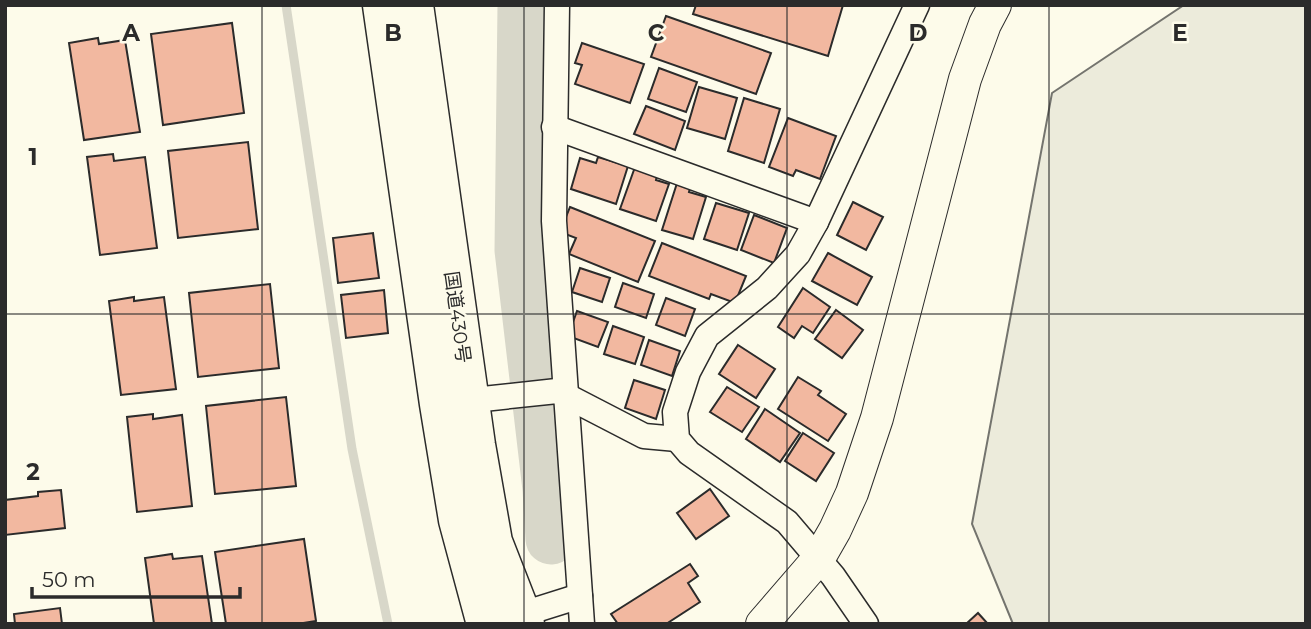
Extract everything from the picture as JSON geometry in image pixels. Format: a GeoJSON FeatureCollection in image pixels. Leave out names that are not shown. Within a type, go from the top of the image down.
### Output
{"type":"FeatureCollection","features":[{"type":"Feature","properties":{"kind":"highway","name":"国道430号"},"geometry":{"type":"LineString","coordinates":[[382,5],[454,402],[493,542],[506,621]]}},
{"type":"Feature","properties":{"kind":"highway","name":"国道430号"},"geometry":{"type":"LineString","coordinates":[[414,5],[454,402]]}},
{"type":"Feature","properties":{"kind":"street"},"geometry":{"type":"LineString","coordinates":[[557,5],[554,221],[561,392],[582,624]]}},
{"type":"Feature","properties":{"kind":"street"},"geometry":{"type":"LineString","coordinates":[[866,624],[855,604],[787,522],[689,453],[677,439],[676,412],[688,372],[706,336],[767,289],[799,254],[917,5]]}},
{"type":"Feature","properties":{"kind":"street"},"geometry":{"type":"LineString","coordinates":[[762,624],[819,558],[852,493],[877,418],[965,79],[985,24],[995,5]]}},
{"type":"Feature","properties":{"kind":"street"},"geometry":{"type":"LineString","coordinates":[[554,127],[816,222]]}},
{"type":"Feature","properties":{"kind":"street"},"geometry":{"type":"LineString","coordinates":[[454,402],[561,392],[644,436],[677,439]]}},
{"type":"Feature","properties":{"kind":"street"},"geometry":{"type":"LineString","coordinates":[[506,621],[580,596]]}},
{"type":"Feature","properties":{"kind":"shaded area"},"geometry":{"type":"Polygon","coordinates":[[[1184,5],[1306,5],[1306,624],[1013,624],[972,524],[1052,93],[1184,5]]]}},
{"type":"Feature","properties":{"kind":"building"},"geometry":{"type":"Polygon","coordinates":[[[696,5],[843,5],[828,56],[693,14],[696,5]]]}},
{"type":"Feature","properties":{"kind":"building"},"geometry":{"type":"Polygon","coordinates":[[[666,16],[771,53],[756,94],[651,57],[666,16]]]}},
{"type":"Feature","properties":{"kind":"building"},"geometry":{"type":"Polygon","coordinates":[[[232,23],[244,113],[163,125],[151,34],[232,23]]]}},
{"type":"Feature","properties":{"kind":"building"},"geometry":{"type":"Polygon","coordinates":[[[98,38],[99,44],[125,40],[140,132],[84,140],[69,43],[98,38]]]}},
{"type":"Feature","properties":{"kind":"building"},"geometry":{"type":"Polygon","coordinates":[[[582,43],[644,64],[630,103],[575,84],[582,65],[575,63],[582,43]]]}},
{"type":"Feature","properties":{"kind":"building"},"geometry":{"type":"Polygon","coordinates":[[[659,68],[697,82],[686,112],[648,99],[659,68]]]}},
{"type":"Feature","properties":{"kind":"building"},"geometry":{"type":"Polygon","coordinates":[[[699,87],[737,98],[725,139],[687,128],[699,87]]]}},
{"type":"Feature","properties":{"kind":"building"},"geometry":{"type":"Polygon","coordinates":[[[744,98],[780,109],[764,163],[728,151],[744,98]]]}},
{"type":"Feature","properties":{"kind":"building"},"geometry":{"type":"Polygon","coordinates":[[[646,106],[685,121],[675,150],[634,134],[646,106]]]}},
{"type":"Feature","properties":{"kind":"building"},"geometry":{"type":"Polygon","coordinates":[[[788,118],[836,136],[820,179],[796,170],[793,176],[769,167],[788,118]]]}},
{"type":"Feature","properties":{"kind":"building"},"geometry":{"type":"Polygon","coordinates":[[[248,142],[258,229],[178,238],[168,151],[248,142]]]}},
{"type":"Feature","properties":{"kind":"building"},"geometry":{"type":"Polygon","coordinates":[[[113,154],[114,161],[145,157],[157,248],[100,255],[87,157],[113,154]]]}},
{"type":"Feature","properties":{"kind":"building"},"geometry":{"type":"Polygon","coordinates":[[[598,157],[628,166],[616,204],[571,189],[580,158],[596,163],[598,157]]]}},
{"type":"Feature","properties":{"kind":"building"},"geometry":{"type":"Polygon","coordinates":[[[635,167],[657,175],[656,180],[669,184],[656,221],[620,209],[635,167]]]}},
{"type":"Feature","properties":{"kind":"building"},"geometry":{"type":"Polygon","coordinates":[[[678,180],[691,184],[689,192],[706,197],[693,239],[662,230],[678,180]]]}},
{"type":"Feature","properties":{"kind":"building"},"geometry":{"type":"Polygon","coordinates":[[[853,202],[883,217],[866,250],[837,235],[853,202]]]}},
{"type":"Feature","properties":{"kind":"building"},"geometry":{"type":"Polygon","coordinates":[[[716,203],[749,213],[737,250],[704,239],[716,203]]]}},
{"type":"Feature","properties":{"kind":"building"},"geometry":{"type":"Polygon","coordinates":[[[570,207],[655,241],[638,282],[569,254],[576,238],[560,232],[570,207]]]}},
{"type":"Feature","properties":{"kind":"building"},"geometry":{"type":"Polygon","coordinates":[[[754,215],[787,228],[774,263],[741,250],[754,215]]]}},
{"type":"Feature","properties":{"kind":"building"},"geometry":{"type":"Polygon","coordinates":[[[373,233],[379,278],[338,283],[333,238],[373,233]]]}},
{"type":"Feature","properties":{"kind":"building"},"geometry":{"type":"Polygon","coordinates":[[[662,243],[746,276],[735,303],[711,294],[709,299],[649,276],[662,243]]]}},
{"type":"Feature","properties":{"kind":"building"},"geometry":{"type":"Polygon","coordinates":[[[828,253],[872,277],[857,305],[812,281],[828,253]]]}},
{"type":"Feature","properties":{"kind":"building"},"geometry":{"type":"Polygon","coordinates":[[[580,268],[610,278],[602,302],[572,292],[580,268]]]}},
{"type":"Feature","properties":{"kind":"building"},"geometry":{"type":"Polygon","coordinates":[[[623,283],[654,294],[646,318],[615,307],[623,283]]]}},
{"type":"Feature","properties":{"kind":"building"},"geometry":{"type":"Polygon","coordinates":[[[270,284],[279,368],[198,377],[189,293],[270,284]]]}},
{"type":"Feature","properties":{"kind":"building"},"geometry":{"type":"Polygon","coordinates":[[[803,288],[830,307],[813,333],[802,326],[794,338],[778,327],[803,288]]]}},
{"type":"Feature","properties":{"kind":"building"},"geometry":{"type":"Polygon","coordinates":[[[384,290],[388,333],[346,338],[341,295],[384,290]]]}},
{"type":"Feature","properties":{"kind":"building"},"geometry":{"type":"Polygon","coordinates":[[[134,297],[134,301],[164,297],[176,389],[121,395],[109,301],[134,297]]]}},
{"type":"Feature","properties":{"kind":"building"},"geometry":{"type":"Polygon","coordinates":[[[666,298],[695,309],[685,336],[656,325],[666,298]]]}},
{"type":"Feature","properties":{"kind":"building"},"geometry":{"type":"Polygon","coordinates":[[[836,310],[863,330],[842,358],[815,339],[836,310]]]}},
{"type":"Feature","properties":{"kind":"building"},"geometry":{"type":"Polygon","coordinates":[[[577,311],[608,322],[598,347],[568,336],[577,311]]]}},
{"type":"Feature","properties":{"kind":"building"},"geometry":{"type":"Polygon","coordinates":[[[613,326],[644,337],[635,364],[604,354],[613,326]]]}},
{"type":"Feature","properties":{"kind":"building"},"geometry":{"type":"Polygon","coordinates":[[[649,340],[680,351],[672,376],[641,365],[649,340]]]}},
{"type":"Feature","properties":{"kind":"building"},"geometry":{"type":"Polygon","coordinates":[[[738,345],[775,369],[756,398],[719,374],[738,345]]]}},
{"type":"Feature","properties":{"kind":"building"},"geometry":{"type":"Polygon","coordinates":[[[798,377],[821,391],[818,395],[846,414],[828,441],[778,409],[798,377]]]}},
{"type":"Feature","properties":{"kind":"building"},"geometry":{"type":"Polygon","coordinates":[[[634,380],[665,390],[656,419],[625,408],[634,380]]]}},
{"type":"Feature","properties":{"kind":"building"},"geometry":{"type":"Polygon","coordinates":[[[727,387],[759,407],[742,432],[710,412],[727,387]]]}},
{"type":"Feature","properties":{"kind":"building"},"geometry":{"type":"Polygon","coordinates":[[[286,397],[296,486],[215,494],[206,406],[286,397]]]}},
{"type":"Feature","properties":{"kind":"building"},"geometry":{"type":"Polygon","coordinates":[[[765,409],[800,433],[780,462],[746,439],[765,409]]]}},
{"type":"Feature","properties":{"kind":"building"},"geometry":{"type":"Polygon","coordinates":[[[153,414],[153,419],[182,415],[192,506],[137,512],[127,417],[153,414]]]}},
{"type":"Feature","properties":{"kind":"building"},"geometry":{"type":"Polygon","coordinates":[[[803,433],[834,453],[816,481],[785,461],[803,433]]]}},
{"type":"Feature","properties":{"kind":"building"},"geometry":{"type":"Polygon","coordinates":[[[710,489],[729,516],[696,539],[677,513],[710,489]]]}},
{"type":"Feature","properties":{"kind":"building"},"geometry":{"type":"Polygon","coordinates":[[[61,490],[65,528],[5,535],[5,500],[61,490]]]}},
{"type":"Feature","properties":{"kind":"building"},"geometry":{"type":"Polygon","coordinates":[[[304,539],[316,621],[297,624],[226,624],[215,552],[304,539]]]}},
{"type":"Feature","properties":{"kind":"building"},"geometry":{"type":"Polygon","coordinates":[[[172,554],[173,559],[202,556],[212,624],[154,624],[145,558],[172,554]]]}},
{"type":"Feature","properties":{"kind":"building"},"geometry":{"type":"Polygon","coordinates":[[[690,564],[698,576],[688,583],[700,602],[666,624],[618,624],[611,614],[690,564]]]}},
{"type":"Feature","properties":{"kind":"building"},"geometry":{"type":"Polygon","coordinates":[[[60,608],[62,624],[15,624],[14,614],[60,608]]]}},
{"type":"Feature","properties":{"kind":"building"},"geometry":{"type":"Polygon","coordinates":[[[978,613],[988,624],[966,624],[978,613]]]}},
{"type":"Feature","properties":{"kind":"waterway"},"geometry":{"type":"LineString","coordinates":[[286,5],[352,449],[388,624]]}},
{"type":"Feature","properties":{"kind":"waterway"},"geometry":{"type":"LineString","coordinates":[[523,5],[520,250],[548,489],[551,539]]}}]}
